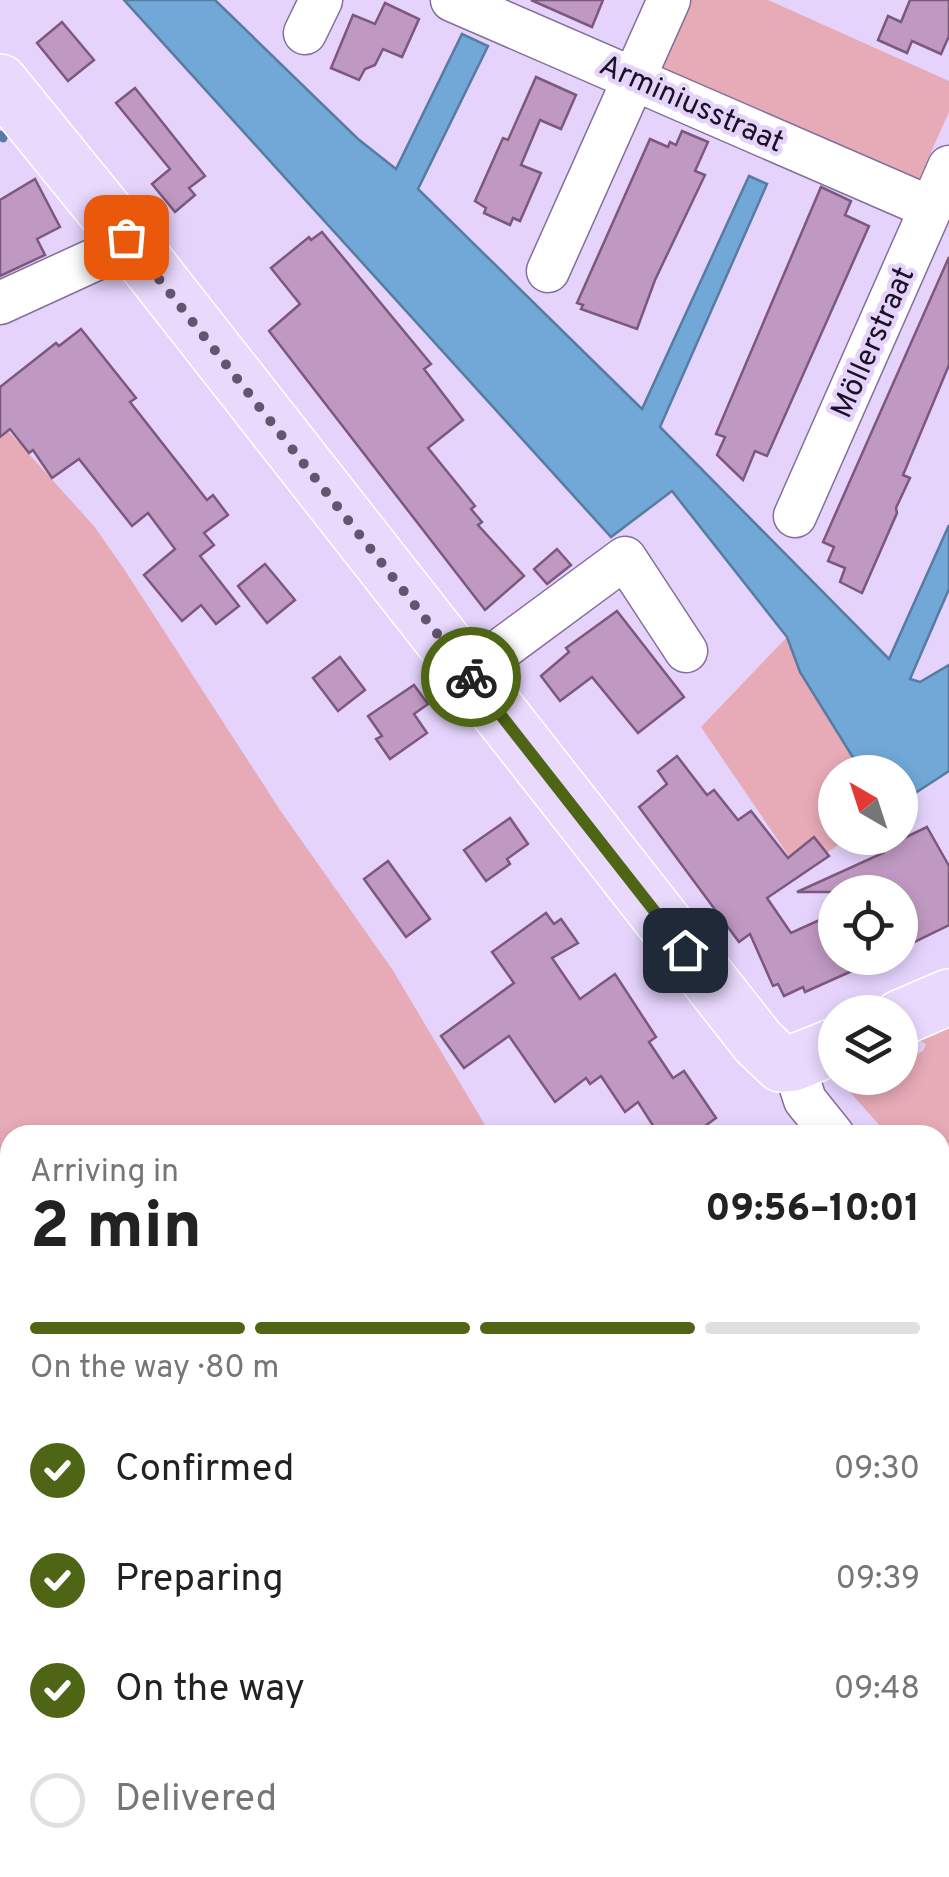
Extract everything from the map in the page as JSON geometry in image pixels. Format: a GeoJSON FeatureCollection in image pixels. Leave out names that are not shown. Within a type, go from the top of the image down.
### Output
{"type":"FeatureCollection","features":[{"type":"Feature","properties":{"kind":"main road"},"geometry":{"type":"LineString","coordinates":[[0,82],[758,1042],[781,1064],[814,1055]]}},
{"type":"Feature","properties":{"kind":"main road"},"geometry":{"type":"LineString","coordinates":[[918,1010],[949,997]]}},
{"type":"Feature","properties":{"kind":"street"},"geometry":{"type":"LineString","coordinates":[[548,271],[668,0]]}},
{"type":"Feature","properties":{"kind":"street","name":"Arminiusstraat"},"geometry":{"type":"LineString","coordinates":[[458,2],[931,208]]}},
{"type":"Feature","properties":{"kind":"street","name":"Möllerstraat"},"geometry":{"type":"LineString","coordinates":[[795,516],[949,167]]}},
{"type":"Feature","properties":{"kind":"street"},"geometry":{"type":"LineString","coordinates":[[0,303],[96,259],[126,237]]}},
{"type":"Feature","properties":{"kind":"street"},"geometry":{"type":"LineString","coordinates":[[468,674],[625,558],[686,652]]}},
{"type":"Feature","properties":{"kind":"street"},"geometry":{"type":"LineString","coordinates":[[814,1055],[805,1100],[825,1125]]}},
{"type":"Feature","properties":{"kind":"shaded area"},"geometry":{"type":"Polygon","coordinates":[[[686,0],[768,0],[949,81],[949,112],[918,181],[655,71],[686,0]]]}},
{"type":"Feature","properties":{"kind":"shaded area"},"geometry":{"type":"Polygon","coordinates":[[[0,422],[94,526],[124,569],[280,810],[392,969],[485,1125],[0,1125],[0,422]]]}},
{"type":"Feature","properties":{"kind":"shaded area"},"geometry":{"type":"Polygon","coordinates":[[[787,637],[800,672],[851,755],[818,755],[818,855],[823,855],[799,871],[701,727],[787,637]]]}},
{"type":"Feature","properties":{"kind":"shaded area"},"geometry":{"type":"Polygon","coordinates":[[[949,1009],[949,1125],[879,1125],[853,1095],[918,1095],[918,1053],[926,1044],[919,1040],[918,1024],[949,1009]]]}},
{"type":"Feature","properties":{"kind":"water"},"geometry":{"type":"Polygon","coordinates":[[[124,0],[215,0],[358,139],[396,169],[462,34],[488,46],[418,189],[642,409],[749,176],[767,184],[660,427],[889,659],[949,525],[949,589],[910,679],[920,682],[949,665],[949,771],[918,791],[918,755],[851,755],[800,672],[787,637],[672,491],[611,537],[124,0]]]}},
{"type":"Feature","properties":{"kind":"building"},"geometry":{"type":"Polygon","coordinates":[[[531,0],[603,0],[592,27],[531,0]]]}},
{"type":"Feature","properties":{"kind":"building"},"geometry":{"type":"Polygon","coordinates":[[[910,0],[949,0],[949,36],[941,54],[912,41],[907,53],[878,40],[888,16],[901,22],[910,0]]]}},
{"type":"Feature","properties":{"kind":"building"},"geometry":{"type":"Polygon","coordinates":[[[385,3],[419,19],[402,57],[383,49],[375,65],[365,69],[359,80],[331,68],[353,15],[375,24],[385,3]]]}},
{"type":"Feature","properties":{"kind":"building"},"geometry":{"type":"Polygon","coordinates":[[[62,22],[94,60],[68,81],[37,43],[62,22]]]}},
{"type":"Feature","properties":{"kind":"building"},"geometry":{"type":"Polygon","coordinates":[[[536,77],[576,95],[561,129],[540,120],[521,165],[541,173],[520,221],[513,218],[510,225],[484,213],[486,208],[475,201],[536,77]]]}},
{"type":"Feature","properties":{"kind":"building"},"geometry":{"type":"Polygon","coordinates":[[[135,88],[205,176],[189,188],[195,195],[175,212],[152,184],[170,169],[116,103],[135,88]]]}},
{"type":"Feature","properties":{"kind":"building"},"geometry":{"type":"Polygon","coordinates":[[[682,131],[708,142],[695,171],[705,175],[655,280],[637,329],[581,309],[583,305],[577,303],[650,139],[668,147],[670,142],[676,145],[682,131]]]}},
{"type":"Feature","properties":{"kind":"building"},"geometry":{"type":"Polygon","coordinates":[[[35,179],[60,227],[37,239],[45,255],[0,276],[0,200],[35,179]]]}},
{"type":"Feature","properties":{"kind":"building"},"geometry":{"type":"Polygon","coordinates":[[[821,187],[851,201],[845,215],[869,226],[767,456],[755,451],[743,480],[717,455],[725,437],[716,434],[821,187]]]}},
{"type":"Feature","properties":{"kind":"building"},"geometry":{"type":"Polygon","coordinates":[[[322,232],[431,364],[424,369],[463,420],[428,448],[475,506],[471,509],[482,522],[478,525],[524,576],[485,610],[269,331],[300,304],[271,268],[309,237],[311,240],[322,232]]]}},
{"type":"Feature","properties":{"kind":"building"},"geometry":{"type":"Polygon","coordinates":[[[949,257],[949,365],[903,475],[910,478],[897,513],[862,593],[840,582],[845,568],[828,561],[834,547],[823,542],[949,257]]]}},
{"type":"Feature","properties":{"kind":"building"},"geometry":{"type":"Polygon","coordinates":[[[81,329],[136,398],[130,402],[207,500],[213,495],[228,515],[204,533],[214,545],[200,556],[239,606],[216,624],[201,605],[182,621],[144,575],[175,549],[148,513],[132,526],[79,459],[52,478],[33,450],[29,453],[10,429],[0,437],[0,387],[56,343],[59,346],[81,329]]]}},
{"type":"Feature","properties":{"kind":"building"},"geometry":{"type":"Polygon","coordinates":[[[557,549],[571,565],[547,584],[534,569],[557,549]]]}},
{"type":"Feature","properties":{"kind":"building"},"geometry":{"type":"Polygon","coordinates":[[[265,564],[295,600],[267,623],[238,586],[265,564]]]}},
{"type":"Feature","properties":{"kind":"building"},"geometry":{"type":"Polygon","coordinates":[[[617,611],[684,697],[638,733],[592,677],[560,701],[541,676],[569,652],[566,648],[617,611]]]}},
{"type":"Feature","properties":{"kind":"building"},"geometry":{"type":"Polygon","coordinates":[[[340,657],[365,690],[338,711],[313,678],[340,657]]]}},
{"type":"Feature","properties":{"kind":"building"},"geometry":{"type":"Polygon","coordinates":[[[414,685],[428,704],[414,714],[427,733],[390,759],[376,739],[382,736],[368,716],[414,685]]]}},
{"type":"Feature","properties":{"kind":"building"},"geometry":{"type":"Polygon","coordinates":[[[677,756],[707,795],[714,790],[738,820],[751,811],[788,858],[814,837],[818,855],[829,856],[767,898],[791,933],[818,921],[818,975],[843,975],[805,992],[803,987],[784,996],[778,984],[773,986],[750,934],[739,942],[639,807],[667,784],[658,771],[677,756]]]}},
{"type":"Feature","properties":{"kind":"building"},"geometry":{"type":"Polygon","coordinates":[[[510,818],[528,844],[507,859],[510,864],[486,881],[464,850],[510,818]]]}},
{"type":"Feature","properties":{"kind":"building"},"geometry":{"type":"Polygon","coordinates":[[[927,827],[949,866],[949,925],[918,940],[918,875],[834,875],[879,855],[918,855],[918,831],[927,827]]]}},
{"type":"Feature","properties":{"kind":"building"},"geometry":{"type":"Polygon","coordinates":[[[388,861],[430,919],[406,937],[364,879],[388,861]]]}},
{"type":"Feature","properties":{"kind":"building"},"geometry":{"type":"Polygon","coordinates":[[[818,882],[818,892],[797,892],[818,882]]]}},
{"type":"Feature","properties":{"kind":"building"},"geometry":{"type":"Polygon","coordinates":[[[546,913],[554,924],[561,919],[578,943],[552,958],[580,999],[615,974],[656,1037],[649,1042],[673,1078],[684,1071],[716,1118],[706,1125],[653,1125],[638,1102],[625,1112],[601,1076],[590,1084],[586,1078],[555,1102],[509,1036],[464,1068],[441,1036],[514,983],[492,952],[546,913]]]}},
{"type":"Feature","properties":{"kind":"waterway"},"geometry":{"type":"LineString","coordinates":[[0,135],[3,138]]}},
{"type":"Feature","properties":{"kind":"way so far"},"geometry":{"type":"LineString","coordinates":[[126,237],[471,677]]}},
{"type":"Feature","properties":{"kind":"route"},"geometry":{"type":"LineString","coordinates":[[471,677],[685,950]]}}]}
